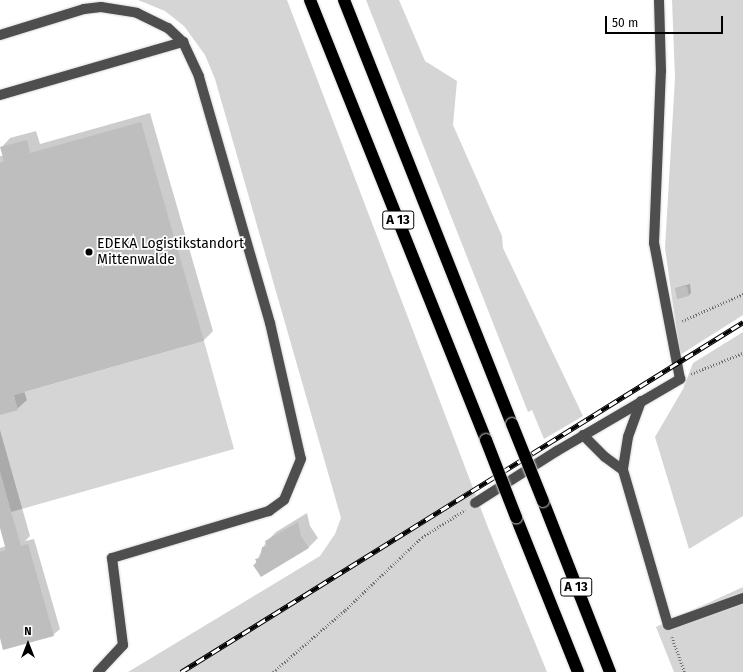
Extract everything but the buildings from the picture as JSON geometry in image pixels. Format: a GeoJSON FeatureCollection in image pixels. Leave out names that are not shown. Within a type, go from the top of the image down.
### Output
{"type":"FeatureCollection","features":[{"type":"Feature","properties":{"kind":"highway","name":"A 13"},"geometry":{"type":"LineString","coordinates":[[310,0],[578,672]]}},
{"type":"Feature","properties":{"kind":"highway","name":"A 13"},"geometry":{"type":"LineString","coordinates":[[344,0],[610,672]]}},
{"type":"Feature","properties":{"kind":"lane"},"geometry":{"type":"LineString","coordinates":[[475,503],[583,435],[680,379],[668,327],[654,243],[661,71],[659,0]]}},
{"type":"Feature","properties":{"kind":"lane"},"geometry":{"type":"LineString","coordinates":[[0,35],[84,9],[101,7],[137,13],[168,28],[183,42],[199,77],[270,323],[301,460],[284,500],[269,511],[112,558],[124,645],[98,672]]}},
{"type":"Feature","properties":{"kind":"lane"},"geometry":{"type":"LineString","coordinates":[[0,95],[183,42]]}},
{"type":"Feature","properties":{"kind":"lane"},"geometry":{"type":"LineString","coordinates":[[641,401],[628,438],[623,470],[668,625],[743,598]]}},
{"type":"Feature","properties":{"kind":"lane"},"geometry":{"type":"LineString","coordinates":[[583,435],[623,470]]}},
{"type":"Feature","properties":{"kind":"path"},"geometry":{"type":"LineString","coordinates":[[668,327],[743,294]]}},
{"type":"Feature","properties":{"kind":"path"},"geometry":{"type":"LineString","coordinates":[[680,379],[743,353]]}},
{"type":"Feature","properties":{"kind":"path"},"geometry":{"type":"LineString","coordinates":[[273,672],[345,610],[417,541],[475,503]]}},
{"type":"Feature","properties":{"kind":"path"},"geometry":{"type":"LineString","coordinates":[[668,625],[685,672]]}},
{"type":"Feature","properties":{"kind":"shaded area"},"geometry":{"type":"Polygon","coordinates":[[[138,0],[287,0],[489,530],[547,672],[128,672],[320,556],[335,534],[341,518],[215,79],[205,55],[184,26],[165,11],[138,0]]]}},
{"type":"Feature","properties":{"kind":"shaded area"},"geometry":{"type":"Polygon","coordinates":[[[366,0],[399,0],[425,61],[457,81],[453,125],[502,236],[503,248],[583,416],[544,439],[532,410],[528,412],[366,0]]]}},
{"type":"Feature","properties":{"kind":"shaded area"},"geometry":{"type":"Polygon","coordinates":[[[672,0],[743,0],[743,315],[680,355],[665,248],[675,78],[672,0]]]}},
{"type":"Feature","properties":{"kind":"shaded area"},"geometry":{"type":"Polygon","coordinates":[[[743,332],[743,516],[689,549],[655,437],[683,389],[693,363],[743,332]]]}},
{"type":"Feature","properties":{"kind":"shaded area"},"geometry":{"type":"Polygon","coordinates":[[[204,341],[234,449],[11,512],[0,472],[0,415],[14,395],[204,341]]]}},
{"type":"Feature","properties":{"kind":"shaded area"},"geometry":{"type":"Polygon","coordinates":[[[743,587],[743,672],[674,672],[656,627],[743,587]]]}},
{"type":"Feature","properties":{"kind":"railway"},"geometry":{"type":"LineString","coordinates":[[181,672],[743,322]]}},
{"type":"Feature","properties":{"kind":"place","name":"EDEKA Logistikstandort Mittenwalde"},"geometry":{"type":"Point","coordinates":[89,252]}}]}
